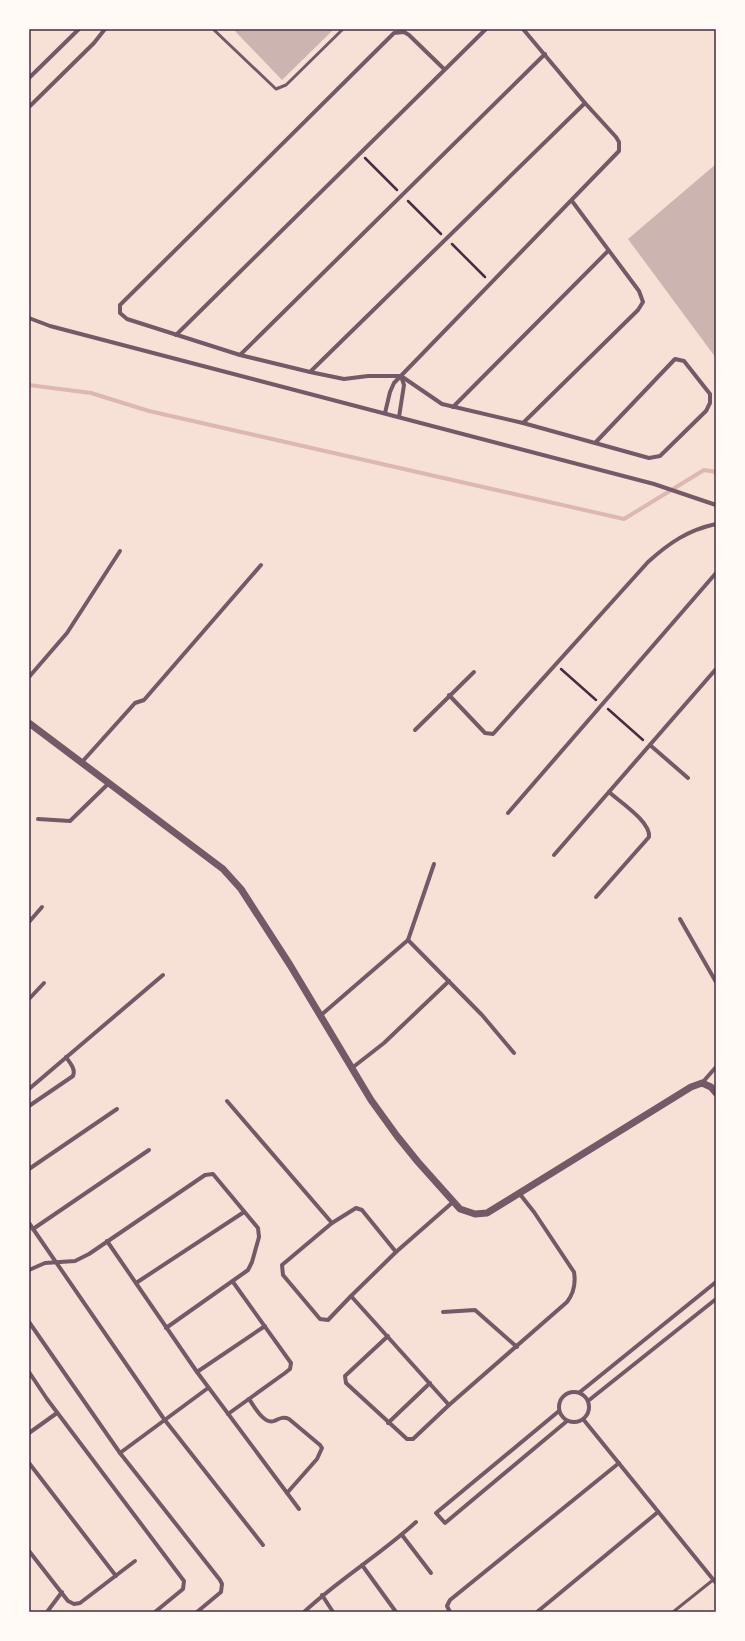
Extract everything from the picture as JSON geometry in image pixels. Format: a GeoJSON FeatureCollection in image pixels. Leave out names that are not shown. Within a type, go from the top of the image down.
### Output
{"type":"FeatureCollection","features":[{"type":"Feature","properties":{"kind":"street"},"geometry":{"type":"LineString","coordinates":[[29,78],[79,29]]}},
{"type":"Feature","properties":{"kind":"street"},"geometry":{"type":"LineString","coordinates":[[29,106],[94,43],[105,29]]}},
{"type":"Feature","properties":{"kind":"street"},"geometry":{"type":"LineString","coordinates":[[176,335],[486,29]]}},
{"type":"Feature","properties":{"kind":"street"},"geometry":{"type":"LineString","coordinates":[[385,413],[390,392],[394,383],[572,201],[616,155],[620,147],[616,137],[585,103],[523,29]]}},
{"type":"Feature","properties":{"kind":"street"},"geometry":{"type":"LineString","coordinates":[[444,69],[409,35],[399,31],[384,43],[120,305],[120,313],[127,319],[240,355],[310,372],[344,379],[401,376],[434,400],[453,407],[523,423],[649,458],[657,458],[706,411],[710,403],[710,394],[684,361],[679,358],[673,360],[595,442]]}},
{"type":"Feature","properties":{"kind":"street"},"geometry":{"type":"LineString","coordinates":[[240,355],[545,54]]}},
{"type":"Feature","properties":{"kind":"street"},"geometry":{"type":"LineString","coordinates":[[310,372],[585,103]]}},
{"type":"Feature","properties":{"kind":"street"},"geometry":{"type":"LineString","coordinates":[[523,423],[638,310],[642,302],[639,291],[572,201]]}},
{"type":"Feature","properties":{"kind":"street"},"geometry":{"type":"LineString","coordinates":[[453,407],[608,251]]}},
{"type":"Feature","properties":{"kind":"street"},"geometry":{"type":"LineString","coordinates":[[29,318],[73,332],[654,484],[716,504]]}},
{"type":"Feature","properties":{"kind":"street"},"geometry":{"type":"LineString","coordinates":[[399,417],[404,385],[401,376]]}},
{"type":"Feature","properties":{"kind":"street"},"geometry":{"type":"LineString","coordinates":[[449,696],[485,734],[493,734],[648,562],[669,544],[688,532],[716,524]]}},
{"type":"Feature","properties":{"kind":"street"},"geometry":{"type":"LineString","coordinates":[[29,677],[67,632],[120,551]]}},
{"type":"Feature","properties":{"kind":"street"},"geometry":{"type":"LineString","coordinates":[[82,762],[135,703],[144,700],[261,564]]}},
{"type":"Feature","properties":{"kind":"street"},"geometry":{"type":"LineString","coordinates":[[508,813],[716,573]]}},
{"type":"Feature","properties":{"kind":"street"},"geometry":{"type":"LineString","coordinates":[[554,855],[716,669]]}},
{"type":"Feature","properties":{"kind":"street"},"geometry":{"type":"LineString","coordinates":[[415,730],[474,672]]}},
{"type":"Feature","properties":{"kind":"street"},"geometry":{"type":"LineString","coordinates":[[29,723],[208,856],[241,889],[290,965],[371,1100],[397,1136],[453,1202],[467,1212],[487,1214],[691,1087],[702,1082],[716,1067]]}},
{"type":"Feature","properties":{"kind":"street"},"geometry":{"type":"LineString","coordinates":[[650,745],[688,778]]}},
{"type":"Feature","properties":{"kind":"street"},"geometry":{"type":"LineString","coordinates":[[38,819],[70,821],[110,782]]}},
{"type":"Feature","properties":{"kind":"street"},"geometry":{"type":"LineString","coordinates":[[596,897],[649,837],[650,832],[645,823],[609,792]]}},
{"type":"Feature","properties":{"kind":"street"},"geometry":{"type":"LineString","coordinates":[[320,1017],[408,940],[434,864]]}},
{"type":"Feature","properties":{"kind":"street"},"geometry":{"type":"LineString","coordinates":[[29,922],[42,907]]}},
{"type":"Feature","properties":{"kind":"street"},"geometry":{"type":"LineString","coordinates":[[680,919],[716,982]]}},
{"type":"Feature","properties":{"kind":"street"},"geometry":{"type":"LineString","coordinates":[[408,940],[482,1015],[514,1053]]}},
{"type":"Feature","properties":{"kind":"street"},"geometry":{"type":"LineString","coordinates":[[29,1088],[163,976]]}},
{"type":"Feature","properties":{"kind":"street"},"geometry":{"type":"LineString","coordinates":[[352,1068],[384,1043],[449,981]]}},
{"type":"Feature","properties":{"kind":"street"},"geometry":{"type":"LineString","coordinates":[[29,999],[44,983]]}},
{"type":"Feature","properties":{"kind":"street"},"geometry":{"type":"LineString","coordinates":[[29,1106],[72,1076],[74,1073],[73,1067],[66,1057]]}},
{"type":"Feature","properties":{"kind":"street"},"geometry":{"type":"LineString","coordinates":[[702,1082],[711,1087],[716,1093]]}},
{"type":"Feature","properties":{"kind":"street"},"geometry":{"type":"LineString","coordinates":[[227,1101],[332,1223]]}},
{"type":"Feature","properties":{"kind":"street"},"geometry":{"type":"LineString","coordinates":[[29,1169],[117,1109]]}},
{"type":"Feature","properties":{"kind":"street"},"geometry":{"type":"LineString","coordinates":[[33,1228],[149,1150]]}},
{"type":"Feature","properties":{"kind":"street"},"geometry":{"type":"LineString","coordinates":[[29,1270],[45,1263],[75,1261],[107,1242],[208,1174],[215,1176],[258,1228],[259,1234],[250,1268],[233,1282],[166,1328]]}},
{"type":"Feature","properties":{"kind":"street"},"geometry":{"type":"LineString","coordinates":[[388,1336],[345,1376],[344,1380],[405,1438],[413,1439],[567,1302],[573,1294],[576,1280],[574,1272],[534,1212],[519,1194]]}},
{"type":"Feature","properties":{"kind":"street"},"geometry":{"type":"LineString","coordinates":[[396,1252],[359,1209],[353,1210],[332,1223],[285,1262],[282,1265],[282,1272],[302,1299],[323,1321],[328,1320],[396,1252],[453,1202]]}},
{"type":"Feature","properties":{"kind":"street"},"geometry":{"type":"LineString","coordinates":[[136,1283],[244,1212]]}},
{"type":"Feature","properties":{"kind":"street"},"geometry":{"type":"LineString","coordinates":[[29,1223],[164,1419],[263,1545]]}},
{"type":"Feature","properties":{"kind":"street"},"geometry":{"type":"LineString","coordinates":[[107,1242],[208,1388],[299,1509]]}},
{"type":"Feature","properties":{"kind":"street"},"geometry":{"type":"LineString","coordinates":[[228,1414],[285,1373],[291,1366],[291,1362],[233,1282]]}},
{"type":"Feature","properties":{"kind":"street"},"geometry":{"type":"LineString","coordinates":[[580,1392],[588,1401],[589,1410],[583,1419],[573,1423],[563,1419],[559,1411],[558,1404],[564,1395],[569,1392],[580,1392],[716,1282]]}},
{"type":"Feature","properties":{"kind":"street"},"geometry":{"type":"LineString","coordinates":[[351,1296],[450,1405]]}},
{"type":"Feature","properties":{"kind":"street"},"geometry":{"type":"LineString","coordinates":[[588,1401],[716,1299]]}},
{"type":"Feature","properties":{"kind":"street"},"geometry":{"type":"LineString","coordinates":[[443,1312],[476,1310],[517,1347]]}},
{"type":"Feature","properties":{"kind":"street"},"geometry":{"type":"LineString","coordinates":[[29,1322],[120,1453],[222,1584],[221,1592],[197,1612]]}},
{"type":"Feature","properties":{"kind":"street"},"geometry":{"type":"LineString","coordinates":[[197,1372],[265,1326]]}},
{"type":"Feature","properties":{"kind":"street"},"geometry":{"type":"LineString","coordinates":[[29,1372],[57,1412],[184,1581],[183,1589],[155,1612]]}},
{"type":"Feature","properties":{"kind":"street"},"geometry":{"type":"LineString","coordinates":[[388,1423],[430,1383]]}},
{"type":"Feature","properties":{"kind":"street"},"geometry":{"type":"LineString","coordinates":[[120,1453],[164,1419],[208,1388]]}},
{"type":"Feature","properties":{"kind":"street"},"geometry":{"type":"LineString","coordinates":[[249,1399],[266,1421],[271,1422],[283,1418],[289,1419],[322,1448],[317,1459],[287,1493]]}},
{"type":"Feature","properties":{"kind":"street"},"geometry":{"type":"LineString","coordinates":[[559,1411],[436,1513],[445,1523],[567,1421]]}},
{"type":"Feature","properties":{"kind":"street"},"geometry":{"type":"LineString","coordinates":[[29,1433],[57,1412]]}},
{"type":"Feature","properties":{"kind":"street"},"geometry":{"type":"LineString","coordinates":[[583,1419],[715,1582]]}},
{"type":"Feature","properties":{"kind":"street"},"geometry":{"type":"LineString","coordinates":[[29,1463],[116,1576]]}},
{"type":"Feature","properties":{"kind":"street"},"geometry":{"type":"LineString","coordinates":[[450,1612],[447,1606],[450,1600],[619,1463]]}},
{"type":"Feature","properties":{"kind":"street"},"geometry":{"type":"LineString","coordinates":[[537,1612],[658,1512]]}},
{"type":"Feature","properties":{"kind":"street"},"geometry":{"type":"LineString","coordinates":[[304,1612],[322,1595],[402,1535],[416,1522]]}},
{"type":"Feature","properties":{"kind":"street"},"geometry":{"type":"LineString","coordinates":[[402,1535],[431,1573]]}},
{"type":"Feature","properties":{"kind":"street"},"geometry":{"type":"LineString","coordinates":[[29,1551],[68,1601],[77,1604],[135,1561]]}},
{"type":"Feature","properties":{"kind":"street"},"geometry":{"type":"LineString","coordinates":[[29,1560],[34,1557]]}},
{"type":"Feature","properties":{"kind":"street"},"geometry":{"type":"LineString","coordinates":[[362,1565],[396,1612]]}},
{"type":"Feature","properties":{"kind":"street"},"geometry":{"type":"LineString","coordinates":[[47,1612],[62,1592]]}},
{"type":"Feature","properties":{"kind":"street"},"geometry":{"type":"LineString","coordinates":[[322,1595],[333,1612]]}},
{"type":"Feature","properties":{"kind":"lane"},"geometry":{"type":"LineString","coordinates":[[213,29],[276,89],[286,85],[343,29]]}},
{"type":"Feature","properties":{"kind":"lane"},"geometry":{"type":"LineString","coordinates":[[673,1612],[715,1582]]}},
{"type":"Feature","properties":{"kind":"path"},"geometry":{"type":"LineString","coordinates":[[360,153],[491,283]]}},
{"type":"Feature","properties":{"kind":"building"},"geometry":{"type":"Polygon","coordinates":[[[233,29],[330,29],[332,31],[282,80],[233,29]]]}},
{"type":"Feature","properties":{"kind":"building"},"geometry":{"type":"Polygon","coordinates":[[[716,164],[716,358],[628,239],[716,164]]]}},
{"type":"Feature","properties":{"kind":"waterway"},"geometry":{"type":"LineString","coordinates":[[29,385],[91,393],[149,411],[624,519],[704,470],[716,472]]}}]}
